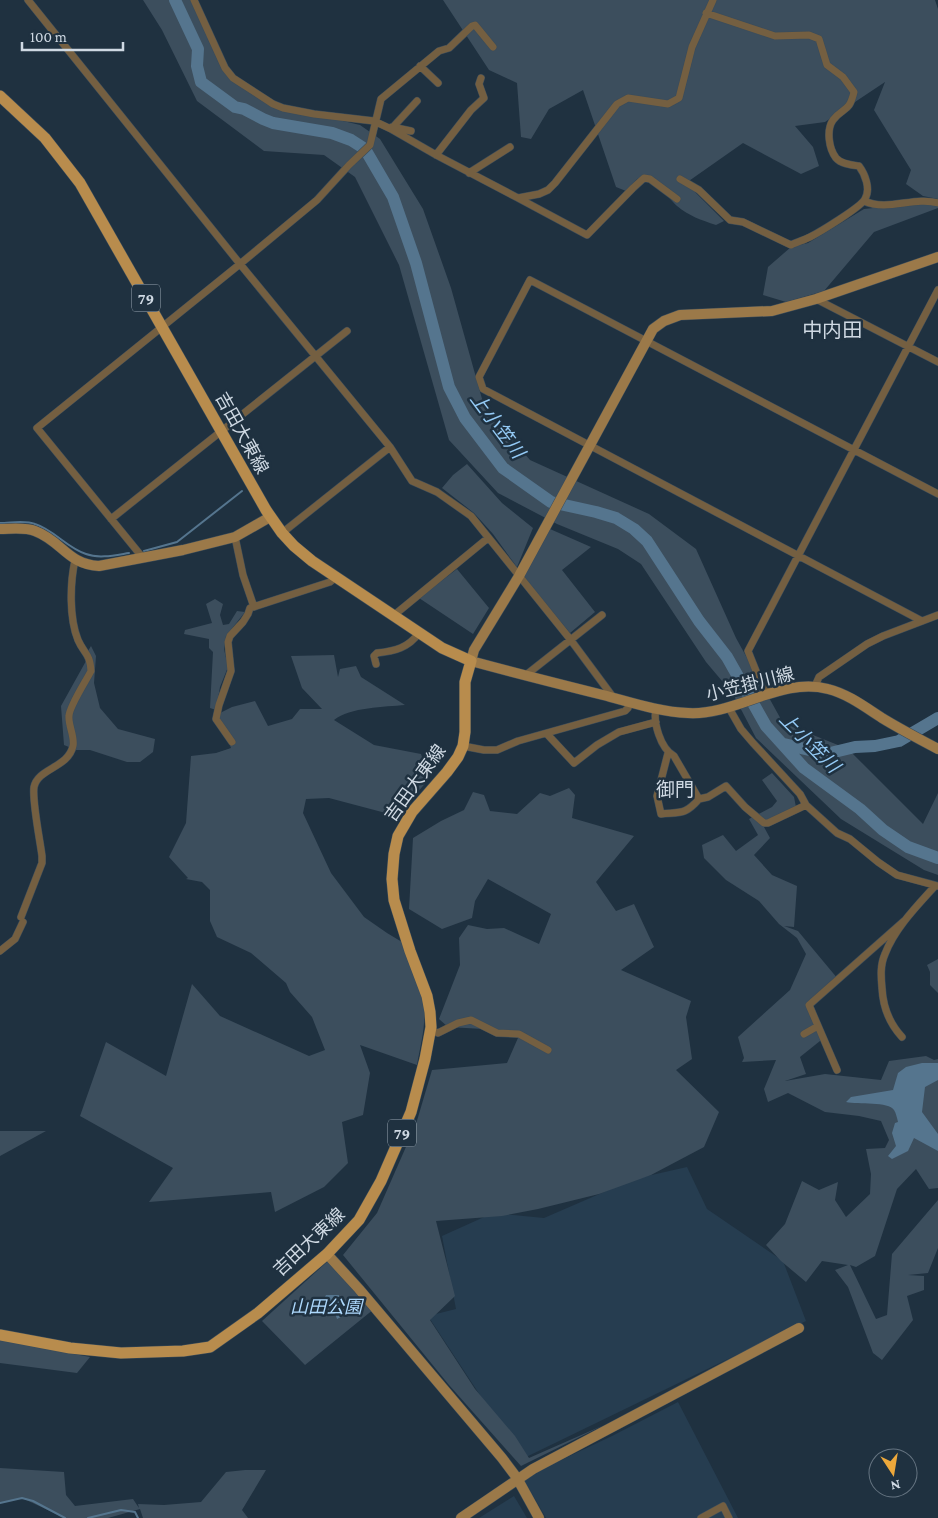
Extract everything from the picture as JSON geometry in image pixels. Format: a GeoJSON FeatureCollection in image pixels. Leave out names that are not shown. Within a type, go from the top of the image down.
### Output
{"type":"FeatureCollection","features":[{"type":"Feature","properties":{"kind":"main road","name":"吉田大東線"},"geometry":{"type":"LineString","coordinates":[[0,96],[45,138],[70,168],[270,518],[282,533],[299,551],[393,616],[442,648],[470,661],[465,682],[465,732],[463,746],[458,758],[412,812],[398,836],[394,854],[392,879],[394,900],[427,996],[430,1012],[430,1030],[425,1059],[411,1112],[381,1181],[359,1220],[327,1254],[258,1313],[210,1347],[183,1351],[121,1353],[70,1348],[0,1334]]}},
{"type":"Feature","properties":{"kind":"street"},"geometry":{"type":"LineString","coordinates":[[28,0],[390,448],[412,481],[437,492],[470,516],[570,638],[613,697]]}},
{"type":"Feature","properties":{"kind":"street"},"geometry":{"type":"LineString","coordinates":[[194,0],[225,68],[233,78],[265,99],[283,108],[314,114],[374,121],[392,128],[436,155],[587,235],[644,178],[650,179],[677,199]]}},
{"type":"Feature","properties":{"kind":"street"},"geometry":{"type":"LineString","coordinates":[[518,198],[539,194],[548,190],[616,104],[628,98],[668,104],[679,98],[692,47],[706,13],[714,0]]}},
{"type":"Feature","properties":{"kind":"street"},"geometry":{"type":"LineString","coordinates":[[680,179],[699,190],[730,220],[743,222],[791,245],[810,238],[864,201],[868,193],[864,173],[858,166],[842,162],[836,158],[830,143],[829,130],[833,120],[851,104],[854,92],[843,77],[827,66],[819,39],[809,34],[775,36],[706,13]]}},
{"type":"Feature","properties":{"kind":"street"},"geometry":{"type":"LineString","coordinates":[[143,558],[38,428],[317,200],[370,145],[374,121],[381,99],[420,66],[439,51],[449,48],[475,25],[493,47]]}},
{"type":"Feature","properties":{"kind":"street"},"geometry":{"type":"LineString","coordinates":[[420,66],[438,83]]}},
{"type":"Feature","properties":{"kind":"street"},"geometry":{"type":"LineString","coordinates":[[436,155],[471,110],[484,98],[479,84],[481,78]]}},
{"type":"Feature","properties":{"kind":"street"},"geometry":{"type":"LineString","coordinates":[[392,128],[417,101]]}},
{"type":"Feature","properties":{"kind":"street"},"geometry":{"type":"LineString","coordinates":[[392,128],[411,131]]}},
{"type":"Feature","properties":{"kind":"street"},"geometry":{"type":"LineString","coordinates":[[469,173],[510,147]]}},
{"type":"Feature","properties":{"kind":"street"},"geometry":{"type":"LineString","coordinates":[[864,201],[871,204],[890,205],[918,201],[938,203]]}},
{"type":"Feature","properties":{"kind":"street"},"geometry":{"type":"LineString","coordinates":[[470,661],[486,628],[519,576],[568,488],[653,329],[664,321],[680,315],[772,311],[938,257]]}},
{"type":"Feature","properties":{"kind":"street"},"geometry":{"type":"LineString","coordinates":[[922,622],[483,389],[478,377],[530,280],[938,494]]}},
{"type":"Feature","properties":{"kind":"street"},"geometry":{"type":"LineString","coordinates":[[769,695],[758,676],[748,651],[938,290]]}},
{"type":"Feature","properties":{"kind":"street"},"geometry":{"type":"LineString","coordinates":[[816,298],[938,362]]}},
{"type":"Feature","properties":{"kind":"street"},"geometry":{"type":"LineString","coordinates":[[111,519],[347,332]]}},
{"type":"Feature","properties":{"kind":"street"},"geometry":{"type":"LineString","coordinates":[[282,533],[390,448]]}},
{"type":"Feature","properties":{"kind":"street"},"geometry":{"type":"LineString","coordinates":[[0,529],[34,530],[44,535],[75,560],[86,565],[99,566],[235,537],[270,518]]}},
{"type":"Feature","properties":{"kind":"street"},"geometry":{"type":"LineString","coordinates":[[235,537],[243,575],[254,606]]}},
{"type":"Feature","properties":{"kind":"street"},"geometry":{"type":"LineString","coordinates":[[393,616],[488,538]]}},
{"type":"Feature","properties":{"kind":"street"},"geometry":{"type":"LineString","coordinates":[[0,951],[15,939],[42,863],[34,787],[42,774],[60,765],[70,752],[73,744],[68,714],[91,672],[91,664],[87,653],[79,643],[71,618],[72,571],[75,560]]}},
{"type":"Feature","properties":{"kind":"street"},"geometry":{"type":"LineString","coordinates":[[232,742],[216,719],[231,671],[228,642],[230,636],[243,622],[250,608],[330,582],[336,577]]}},
{"type":"Feature","properties":{"kind":"street"},"geometry":{"type":"LineString","coordinates":[[526,675],[570,638],[602,615]]}},
{"type":"Feature","properties":{"kind":"street"},"geometry":{"type":"LineString","coordinates":[[816,686],[819,677],[866,644],[938,615]]}},
{"type":"Feature","properties":{"kind":"street"},"geometry":{"type":"LineString","coordinates":[[376,664],[374,656],[377,653],[396,651],[411,643],[419,633]]}},
{"type":"Feature","properties":{"kind":"street","name":"小笠掛川線"},"geometry":{"type":"LineString","coordinates":[[470,661],[630,702],[689,713],[703,713],[732,707],[800,687],[816,686],[828,688],[844,695],[898,728],[938,749]]}},
{"type":"Feature","properties":{"kind":"street"},"geometry":{"type":"LineString","coordinates":[[463,746],[484,750],[497,750],[518,741],[625,711],[630,702]]}},
{"type":"Feature","properties":{"kind":"street"},"geometry":{"type":"LineString","coordinates":[[732,707],[741,728],[753,744],[800,794],[806,805],[837,833],[850,839],[878,862],[897,874],[937,886],[904,921],[809,1005],[837,1070]]}},
{"type":"Feature","properties":{"kind":"street"},"geometry":{"type":"LineString","coordinates":[[656,708],[656,722],[668,753],[674,756],[699,799]]}},
{"type":"Feature","properties":{"kind":"street"},"geometry":{"type":"LineString","coordinates":[[547,734],[574,764],[597,745],[619,732],[656,722]]}},
{"type":"Feature","properties":{"kind":"street"},"geometry":{"type":"LineString","coordinates":[[668,753],[657,796],[662,814],[690,810],[699,799],[708,797],[726,786],[745,807],[764,823],[768,823],[806,805]]}},
{"type":"Feature","properties":{"kind":"street"},"geometry":{"type":"LineString","coordinates":[[902,1037],[894,1028],[883,1007],[881,970],[885,954],[904,921]]}},
{"type":"Feature","properties":{"kind":"street"},"geometry":{"type":"LineString","coordinates":[[430,1030],[438,1033],[458,1023],[471,1020],[497,1033],[519,1034],[548,1050]]}},
{"type":"Feature","properties":{"kind":"street"},"geometry":{"type":"LineString","coordinates":[[804,1034],[818,1026]]}},
{"type":"Feature","properties":{"kind":"street"},"geometry":{"type":"LineString","coordinates":[[327,1254],[444,1388],[518,1478],[539,1518]]}},
{"type":"Feature","properties":{"kind":"street"},"geometry":{"type":"LineString","coordinates":[[461,1518],[518,1478],[614,1425],[799,1328]]}},
{"type":"Feature","properties":{"kind":"street"},"geometry":{"type":"LineString","coordinates":[[701,1518],[723,1506],[729,1518]]}},
{"type":"Feature","properties":{"kind":"shaded area"},"geometry":{"type":"Polygon","coordinates":[[[922,1063],[938,1063],[938,1080],[925,1087],[922,1112],[938,1134],[938,1151],[914,1138],[908,1151],[892,1159],[888,1156],[896,1146],[892,1133],[895,1123],[898,1122],[894,1110],[891,1107],[880,1104],[846,1102],[851,1097],[893,1090],[898,1073],[906,1067],[922,1063]]]}},
{"type":"Feature","properties":{"kind":"shaded area"},"geometry":{"type":"Polygon","coordinates":[[[687,1167],[707,1209],[783,1261],[806,1321],[522,1459],[428,1316],[456,1309],[442,1236],[493,1213],[544,1218],[634,1179],[687,1167]]]}},
{"type":"Feature","properties":{"kind":"shaded area"},"geometry":{"type":"Polygon","coordinates":[[[326,1295],[339,1295],[340,1306],[344,1310],[343,1316],[337,1319],[334,1310],[323,1301],[326,1295]]]}},
{"type":"Feature","properties":{"kind":"shaded area"},"geometry":{"type":"Polygon","coordinates":[[[678,1402],[738,1518],[546,1518],[523,1478],[678,1402]]]}},
{"type":"Feature","properties":{"kind":"shaded area"},"geometry":{"type":"Polygon","coordinates":[[[514,1496],[527,1518],[479,1518],[514,1496]]]}},
{"type":"Feature","properties":{"kind":"green space"},"geometry":{"type":"Polygon","coordinates":[[[143,0],[194,0],[227,75],[276,105],[360,125],[380,139],[423,209],[451,288],[484,406],[530,460],[649,514],[696,549],[736,638],[783,723],[848,749],[923,824],[938,793],[938,875],[924,870],[841,819],[756,738],[733,694],[706,662],[641,564],[618,549],[557,524],[498,493],[449,440],[399,265],[355,177],[324,155],[264,151],[197,101],[162,30],[143,0]]]}},
{"type":"Feature","properties":{"kind":"green space"},"geometry":{"type":"Polygon","coordinates":[[[443,0],[935,0],[938,9],[938,199],[923,196],[906,184],[911,170],[874,110],[885,82],[825,122],[795,126],[813,147],[819,166],[801,174],[743,143],[686,183],[724,221],[716,225],[695,217],[677,206],[661,186],[647,175],[637,179],[626,191],[616,187],[583,90],[549,109],[531,139],[521,137],[517,83],[489,70],[443,0]]]}},
{"type":"Feature","properties":{"kind":"green space"},"geometry":{"type":"Polygon","coordinates":[[[919,203],[938,206],[938,208],[874,232],[824,291],[786,302],[763,295],[768,267],[791,247],[808,243],[864,209],[919,203]]]}},
{"type":"Feature","properties":{"kind":"green space"},"geometry":{"type":"Polygon","coordinates":[[[467,464],[502,503],[533,528],[517,567],[493,534],[474,513],[442,488],[453,475],[467,464]]]}},
{"type":"Feature","properties":{"kind":"green space"},"geometry":{"type":"Polygon","coordinates":[[[550,529],[591,547],[562,570],[595,612],[570,633],[523,577],[550,529]]]}},
{"type":"Feature","properties":{"kind":"green space"},"geometry":{"type":"Polygon","coordinates":[[[457,569],[489,608],[473,634],[419,598],[457,569]]]}},
{"type":"Feature","properties":{"kind":"green space"},"geometry":{"type":"Polygon","coordinates":[[[215,599],[223,604],[220,615],[223,625],[229,624],[237,611],[245,612],[226,636],[224,649],[228,667],[220,687],[216,710],[210,708],[213,652],[209,648],[209,639],[184,634],[185,630],[212,623],[206,604],[215,599]]]}},
{"type":"Feature","properties":{"kind":"green space"},"geometry":{"type":"Polygon","coordinates":[[[91,646],[96,656],[94,683],[100,708],[118,729],[155,739],[153,752],[140,762],[127,762],[90,750],[76,750],[64,745],[61,706],[86,661],[85,656],[91,646]]]}},
{"type":"Feature","properties":{"kind":"green space"},"geometry":{"type":"Polygon","coordinates":[[[334,655],[338,677],[340,669],[356,666],[361,677],[405,705],[358,710],[349,712],[334,720],[374,745],[421,754],[429,779],[397,816],[329,798],[306,799],[303,813],[331,873],[364,917],[402,942],[423,999],[423,1029],[417,1065],[360,1045],[370,1073],[363,1115],[342,1122],[348,1163],[324,1187],[275,1212],[271,1192],[149,1202],[173,1168],[80,1116],[106,1042],[166,1076],[192,984],[220,1016],[309,1056],[325,1050],[312,1017],[290,992],[286,983],[251,953],[217,937],[210,921],[210,890],[202,882],[186,879],[188,878],[169,857],[186,823],[191,756],[216,753],[231,748],[218,714],[232,707],[255,701],[268,726],[292,719],[300,709],[322,709],[302,688],[291,656],[334,655]]]}},
{"type":"Feature","properties":{"kind":"green space"},"geometry":{"type":"Polygon","coordinates":[[[772,773],[794,797],[796,807],[766,822],[764,827],[770,838],[754,855],[772,875],[797,886],[794,927],[784,926],[798,931],[838,979],[813,1004],[825,1037],[800,1057],[806,1074],[785,1081],[825,1074],[881,1080],[889,1061],[926,1056],[934,1060],[938,1059],[938,1188],[929,1189],[916,1169],[897,1189],[875,1256],[856,1267],[850,1265],[876,1319],[887,1315],[892,1254],[938,1200],[938,1248],[928,1273],[908,1275],[924,1276],[924,1290],[907,1296],[913,1320],[882,1360],[873,1353],[848,1287],[835,1270],[848,1265],[822,1261],[806,1282],[781,1261],[766,1245],[785,1224],[802,1181],[819,1190],[838,1182],[835,1200],[846,1217],[870,1194],[871,1174],[866,1149],[885,1148],[889,1140],[881,1121],[825,1112],[788,1093],[768,1102],[764,1089],[776,1060],[742,1062],[744,1058],[738,1037],[790,990],[806,954],[797,938],[779,924],[759,901],[726,880],[704,858],[702,845],[723,835],[736,851],[758,835],[749,819],[772,807],[777,801],[762,780],[772,773]]]}},
{"type":"Feature","properties":{"kind":"green space"},"geometry":{"type":"Polygon","coordinates":[[[569,788],[575,795],[572,818],[634,836],[596,882],[616,911],[634,904],[654,947],[621,970],[691,1001],[686,1017],[692,1059],[676,1070],[719,1112],[704,1147],[651,1175],[599,1194],[538,1209],[502,1216],[436,1221],[455,1296],[430,1320],[475,1389],[515,1436],[529,1458],[604,1425],[521,1466],[449,1385],[343,1255],[377,1213],[416,1124],[432,1070],[507,1063],[521,1031],[448,1027],[439,1019],[460,965],[459,938],[468,925],[487,929],[504,928],[539,944],[551,914],[488,879],[475,901],[472,918],[442,929],[409,909],[413,838],[464,810],[473,792],[484,795],[490,811],[517,814],[540,793],[550,796],[569,788]]]}},
{"type":"Feature","properties":{"kind":"green space"},"geometry":{"type":"Polygon","coordinates":[[[938,959],[938,993],[930,985],[930,972],[927,965],[938,959]]]}},
{"type":"Feature","properties":{"kind":"green space"},"geometry":{"type":"Polygon","coordinates":[[[0,1131],[46,1131],[0,1156],[0,1131]]]}},
{"type":"Feature","properties":{"kind":"green space","name":"山田公園"},"geometry":{"type":"Polygon","coordinates":[[[328,1261],[374,1309],[305,1365],[262,1321],[328,1261]]]}},
{"type":"Feature","properties":{"kind":"green space"},"geometry":{"type":"Polygon","coordinates":[[[0,1340],[90,1357],[77,1373],[0,1363],[0,1340]]]}},
{"type":"Feature","properties":{"kind":"green space"},"geometry":{"type":"Polygon","coordinates":[[[0,1468],[64,1472],[66,1495],[75,1506],[133,1499],[139,1508],[138,1504],[164,1505],[201,1502],[226,1472],[266,1470],[242,1510],[248,1518],[143,1518],[140,1509],[108,1518],[65,1518],[22,1498],[0,1503],[0,1468]]]}},
{"type":"Feature","properties":{"kind":"waterway","name":"上小笠川"},"geometry":{"type":"LineString","coordinates":[[175,0],[198,49],[197,66],[201,82],[235,107],[244,109],[263,119],[273,123],[332,133],[351,140],[365,149],[393,197],[416,263],[449,387],[465,418],[503,468],[551,502],[616,518],[634,529],[647,541],[699,621],[727,657],[766,726],[804,768],[860,809],[883,830],[908,847],[938,858]]}},
{"type":"Feature","properties":{"kind":"waterway"},"geometry":{"type":"LineString","coordinates":[[144,551],[177,542],[242,491]]}},
{"type":"Feature","properties":{"kind":"waterway"},"geometry":{"type":"LineString","coordinates":[[0,523],[22,522],[35,524],[48,530],[73,548],[91,555],[108,556],[129,553]]}},
{"type":"Feature","properties":{"kind":"waterway"},"geometry":{"type":"LineString","coordinates":[[784,744],[826,754],[855,747],[875,746],[899,741],[938,718]]}},
{"type":"Feature","properties":{"kind":"waterway"},"geometry":{"type":"LineString","coordinates":[[0,1503],[22,1498],[33,1501],[65,1518]]}},
{"type":"Feature","properties":{"kind":"waterway"},"geometry":{"type":"LineString","coordinates":[[88,1518],[121,1510],[135,1512],[138,1518]]}},
{"type":"Feature","properties":{"kind":"district","name":"中内田"},"geometry":{"type":"Point","coordinates":[832,330]}},
{"type":"Feature","properties":{"kind":"district","name":"御門"},"geometry":{"type":"Point","coordinates":[675,789]}}]}
